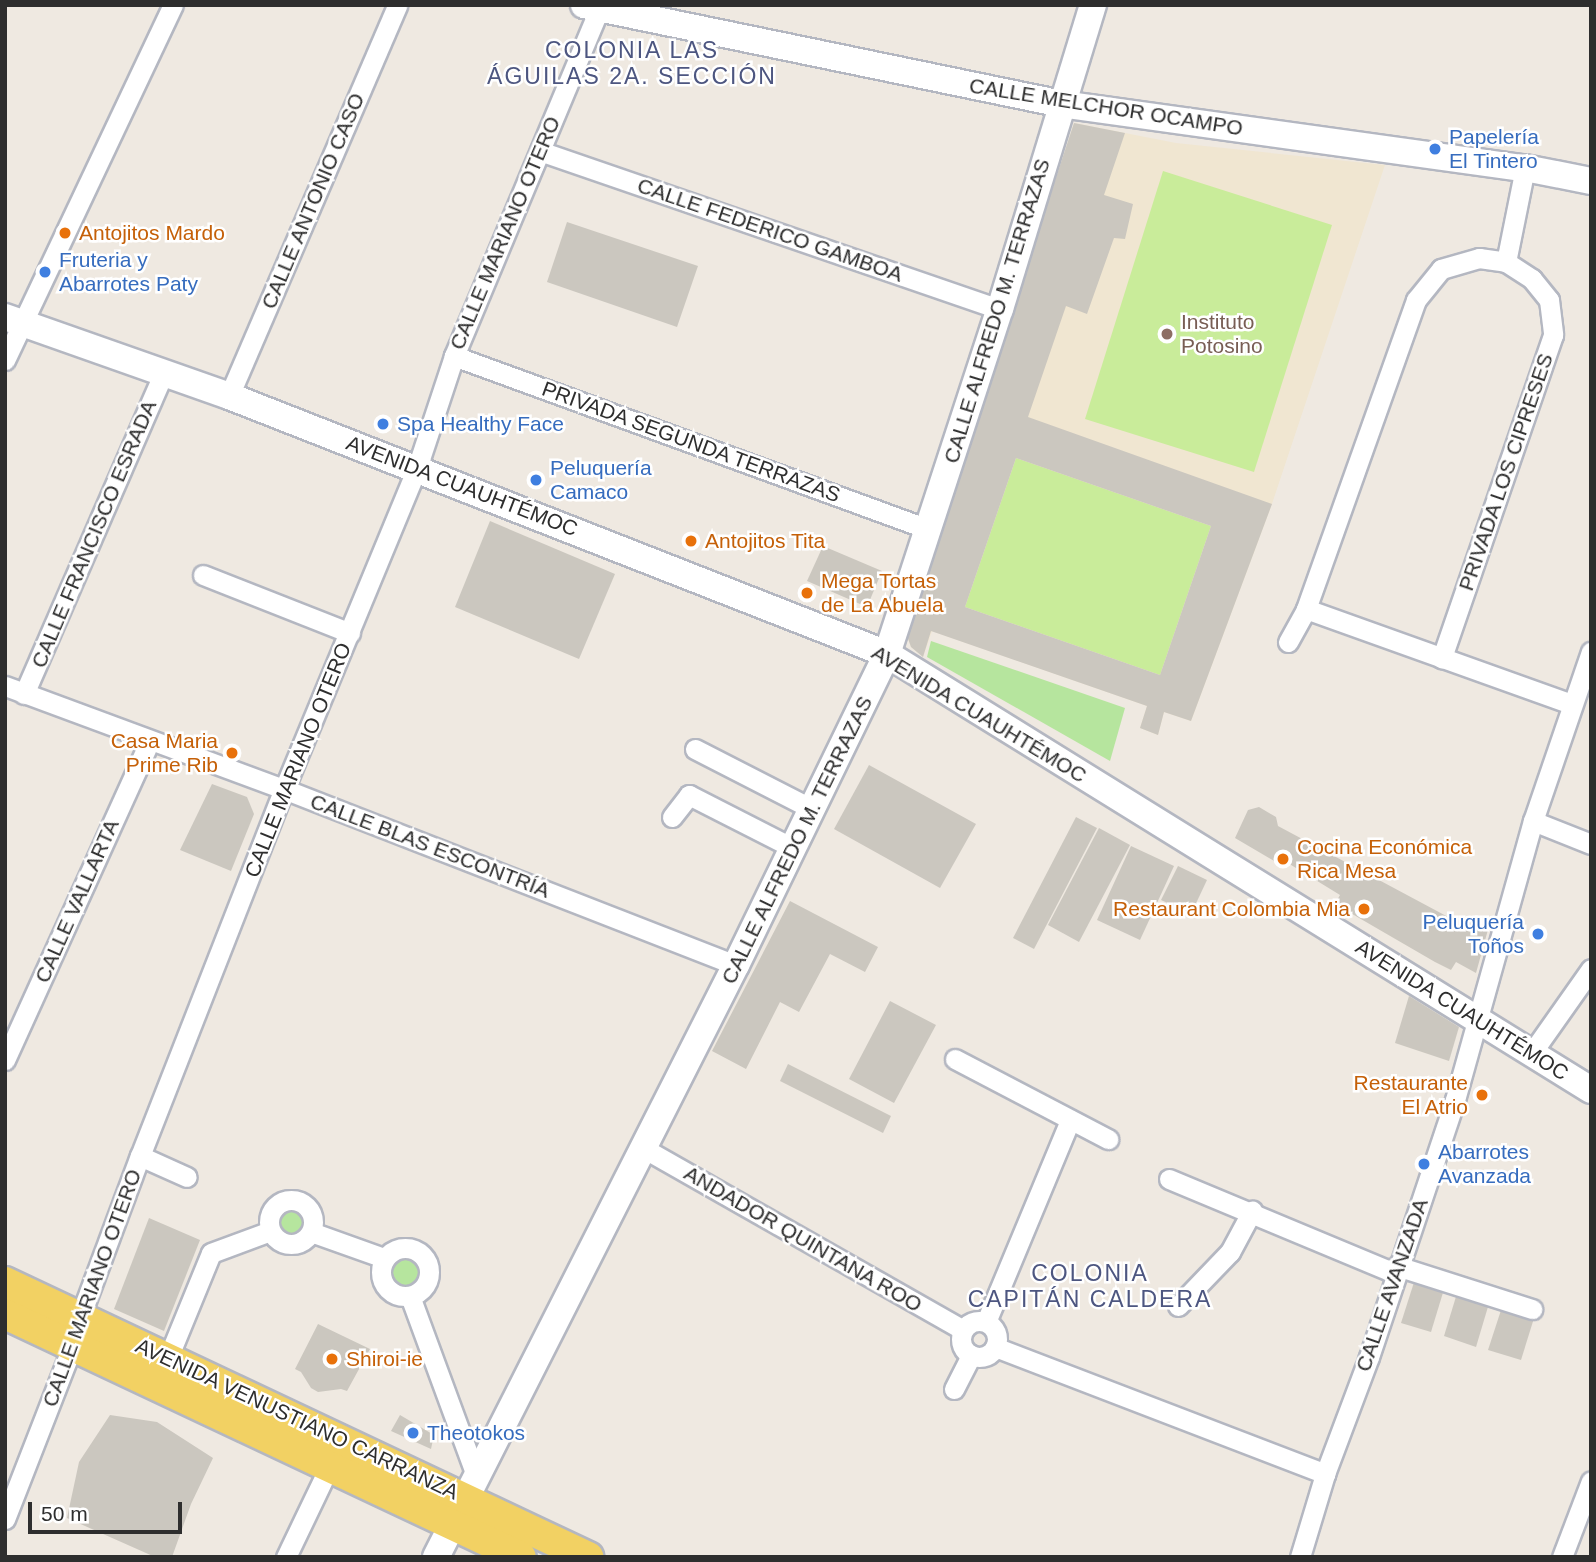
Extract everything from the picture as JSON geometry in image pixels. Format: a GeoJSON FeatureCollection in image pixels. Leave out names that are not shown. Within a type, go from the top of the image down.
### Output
{"type":"FeatureCollection","features":[{"type":"Feature","properties":{"kind":"main road","name":"AVENIDA VENUSTIANO CARRANZA"},"geometry":{"type":"LineString","coordinates":[[5,1282],[77,1331],[330,1465],[463,1498],[522,1557]]}},
{"type":"Feature","properties":{"kind":"main road","name":"AVENIDA VENUSTIANO CARRANZA"},"geometry":{"type":"LineString","coordinates":[[5,1314],[77,1331],[167,1358],[588,1557]]}},
{"type":"Feature","properties":{"kind":"street"},"geometry":{"type":"LineString","coordinates":[[5,360],[15,320],[173,5]]}},
{"type":"Feature","properties":{"kind":"street","name":"CALLE ANTONIO CASO"},"geometry":{"type":"LineString","coordinates":[[229,396],[397,5]]}},
{"type":"Feature","properties":{"kind":"street","name":"CALLE ALFREDO M. TERRAZAS"},"geometry":{"type":"LineString","coordinates":[[436,1557],[463,1498],[585,1266],[736,965],[887,654],[1000,309],[1093,5]]}},
{"type":"Feature","properties":{"kind":"street","name":"CALLE MELCHOR OCAMPO"},"geometry":{"type":"LineString","coordinates":[[595,6],[1061,104],[1525,168],[1591,181]]}},
{"type":"Feature","properties":{"kind":"street","name":"CALLE MARIANO OTERO"},"geometry":{"type":"LineString","coordinates":[[5,1519],[140,1156],[284,789],[417,468],[454,356],[540,150],[595,6]]}},
{"type":"Feature","properties":{"kind":"street","name":"CALLE FEDERICO GAMBOA"},"geometry":{"type":"LineString","coordinates":[[540,150],[1000,309]]}},
{"type":"Feature","properties":{"kind":"street"},"geometry":{"type":"LineString","coordinates":[[1288,642],[1306,609],[1416,300],[1441,269],[1479,258],[1506,262],[1525,168]]}},
{"type":"Feature","properties":{"kind":"street","name":"PRIVADA LOS CIPRESES"},"geometry":{"type":"LineString","coordinates":[[1441,658],[1553,335],[1549,300],[1532,279],[1506,262]]}},
{"type":"Feature","properties":{"kind":"street","name":"AVENIDA CUAUHTÉMOC"},"geometry":{"type":"LineString","coordinates":[[15,320],[229,396],[417,468],[887,654],[1591,1090]]}},
{"type":"Feature","properties":{"kind":"street","name":"PRIVADA SEGUNDA TERRAZAS"},"geometry":{"type":"LineString","coordinates":[[454,356],[928,529]]}},
{"type":"Feature","properties":{"kind":"street","name":"CALLE FRANCISCO ESRADA"},"geometry":{"type":"LineString","coordinates":[[24,694],[163,374]]}},
{"type":"Feature","properties":{"kind":"street"},"geometry":{"type":"LineString","coordinates":[[203,575],[350,633]]}},
{"type":"Feature","properties":{"kind":"street"},"geometry":{"type":"LineString","coordinates":[[1306,609],[1572,704]]}},
{"type":"Feature","properties":{"kind":"street","name":"CALLE AVANZADA"},"geometry":{"type":"LineString","coordinates":[[1300,1557],[1325,1474],[1369,1357],[1396,1269],[1455,1100],[1533,821],[1591,652]]}},
{"type":"Feature","properties":{"kind":"street","name":"CALLE BLAS ESCONTRÍA"},"geometry":{"type":"LineString","coordinates":[[5,686],[149,742],[284,789],[736,965]]}},
{"type":"Feature","properties":{"kind":"street","name":"CALLE VALLARTA"},"geometry":{"type":"LineString","coordinates":[[5,1060],[149,742]]}},
{"type":"Feature","properties":{"kind":"street"},"geometry":{"type":"LineString","coordinates":[[695,749],[812,808]]}},
{"type":"Feature","properties":{"kind":"street"},"geometry":{"type":"LineString","coordinates":[[672,817],[689,795],[793,848]]}},
{"type":"Feature","properties":{"kind":"street"},"geometry":{"type":"LineString","coordinates":[[1533,821],[1591,844]]}},
{"type":"Feature","properties":{"kind":"street"},"geometry":{"type":"LineString","coordinates":[[1531,1054],[1591,969]]}},
{"type":"Feature","properties":{"kind":"street"},"geometry":{"type":"LineString","coordinates":[[955,1059],[1108,1139]]}},
{"type":"Feature","properties":{"kind":"street"},"geometry":{"type":"LineString","coordinates":[[986,1322],[1070,1119]]}},
{"type":"Feature","properties":{"kind":"street","name":"ANDADOR QUINTANA ROO"},"geometry":{"type":"LineString","coordinates":[[643,1148],[963,1330]]}},
{"type":"Feature","properties":{"kind":"street"},"geometry":{"type":"LineString","coordinates":[[140,1156],[187,1177]]}},
{"type":"Feature","properties":{"kind":"street"},"geometry":{"type":"LineString","coordinates":[[1169,1179],[1396,1269],[1532,1309]]}},
{"type":"Feature","properties":{"kind":"street"},"geometry":{"type":"LineString","coordinates":[[291,1199],[310,1210],[313,1217],[311,1232],[294,1244],[280,1241],[270,1231],[268,1223],[272,1209],[291,1199]]}},
{"type":"Feature","properties":{"kind":"street"},"geometry":{"type":"LineString","coordinates":[[1178,1306],[1230,1252],[1252,1211]]}},
{"type":"Feature","properties":{"kind":"street"},"geometry":{"type":"LineString","coordinates":[[167,1358],[211,1253],[270,1231]]}},
{"type":"Feature","properties":{"kind":"street"},"geometry":{"type":"LineString","coordinates":[[311,1232],[384,1258]]}},
{"type":"Feature","properties":{"kind":"street"},"geometry":{"type":"LineString","coordinates":[[405,1248],[420,1253],[429,1266],[428,1282],[417,1294],[410,1296],[393,1294],[383,1282],[381,1266],[384,1258],[397,1249],[405,1248]]}},
{"type":"Feature","properties":{"kind":"street"},"geometry":{"type":"LineString","coordinates":[[410,1296],[463,1498]]}},
{"type":"Feature","properties":{"kind":"street"},"geometry":{"type":"LineString","coordinates":[[973,1321],[986,1322],[996,1332],[995,1347],[985,1356],[971,1355],[962,1344],[963,1330],[973,1321]]}},
{"type":"Feature","properties":{"kind":"street"},"geometry":{"type":"LineString","coordinates":[[995,1347],[1325,1474]]}},
{"type":"Feature","properties":{"kind":"street"},"geometry":{"type":"LineString","coordinates":[[954,1388],[971,1355]]}},
{"type":"Feature","properties":{"kind":"street"},"geometry":{"type":"LineString","coordinates":[[286,1557],[330,1465]]}},
{"type":"Feature","properties":{"kind":"street"},"geometry":{"type":"LineString","coordinates":[[1562,1557],[1591,1481]]}},
{"type":"Feature","properties":{"kind":"shaded area","name":"Instituto Potosino"},"geometry":{"type":"Polygon","coordinates":[[[1074,123],[1176,143],[1385,165],[1272,504],[1191,721],[1164,712],[1158,735],[1140,728],[1147,706],[932,631],[923,657],[911,647],[906,633],[1074,123]]]}},
{"type":"Feature","properties":{"kind":"green space"},"geometry":{"type":"Polygon","coordinates":[[[1163,171],[1332,225],[1254,472],[1085,419],[1163,171]]]}},
{"type":"Feature","properties":{"kind":"green space"},"geometry":{"type":"Polygon","coordinates":[[[1016,458],[1211,526],[1160,675],[965,607],[1016,458]]]}},
{"type":"Feature","properties":{"kind":"green space"},"geometry":{"type":"Polygon","coordinates":[[[931,641],[1125,708],[1110,761],[927,657],[931,641]]]}},
{"type":"Feature","properties":{"kind":"green space"},"geometry":{"type":"Polygon","coordinates":[[[291,1204],[304,1210],[310,1223],[304,1236],[291,1242],[278,1236],[272,1223],[278,1210],[291,1204]]]}},
{"type":"Feature","properties":{"kind":"green space"},"geometry":{"type":"Polygon","coordinates":[[[405,1252],[418,1258],[424,1271],[418,1284],[405,1290],[392,1284],[386,1271],[392,1258],[405,1252]]]}},
{"type":"Feature","properties":{"kind":"building"},"geometry":{"type":"Polygon","coordinates":[[[1074,123],[1125,133],[1104,195],[1133,204],[1125,239],[1114,238],[1087,314],[1066,306],[1028,417],[1272,504],[1191,721],[1164,712],[1158,735],[1140,728],[1147,706],[931,631],[923,657],[911,647],[906,633],[1074,123]],[[1016,458],[965,607],[1160,675],[1211,526],[1016,458]]]}},
{"type":"Feature","properties":{"kind":"building"},"geometry":{"type":"Polygon","coordinates":[[[567,222],[698,266],[677,327],[547,282],[567,222]]]}},
{"type":"Feature","properties":{"kind":"building"},"geometry":{"type":"Polygon","coordinates":[[[490,521],[615,574],[579,659],[455,607],[490,521]]]}},
{"type":"Feature","properties":{"kind":"building"},"geometry":{"type":"Polygon","coordinates":[[[823,546],[882,571],[867,607],[807,581],[823,546]]]}},
{"type":"Feature","properties":{"kind":"building"},"geometry":{"type":"Polygon","coordinates":[[[869,765],[976,824],[940,888],[834,829],[869,765]]]}},
{"type":"Feature","properties":{"kind":"building"},"geometry":{"type":"Polygon","coordinates":[[[212,784],[247,797],[254,814],[231,871],[180,850],[212,784]]]}},
{"type":"Feature","properties":{"kind":"building"},"geometry":{"type":"Polygon","coordinates":[[[1259,807],[1276,817],[1278,826],[1450,918],[1489,926],[1476,973],[1456,962],[1451,970],[1435,962],[1335,904],[1340,895],[1283,860],[1281,865],[1235,838],[1248,810],[1259,807]]]}},
{"type":"Feature","properties":{"kind":"building"},"geometry":{"type":"Polygon","coordinates":[[[1076,817],[1097,828],[1034,949],[1013,938],[1076,817]]]}},
{"type":"Feature","properties":{"kind":"building"},"geometry":{"type":"Polygon","coordinates":[[[1099,828],[1130,845],[1079,942],[1048,925],[1099,828]]]}},
{"type":"Feature","properties":{"kind":"building"},"geometry":{"type":"Polygon","coordinates":[[[1131,846],[1174,866],[1140,940],[1097,920],[1131,846]]]}},
{"type":"Feature","properties":{"kind":"building"},"geometry":{"type":"Polygon","coordinates":[[[1178,866],[1207,880],[1191,914],[1161,900],[1178,866]]]}},
{"type":"Feature","properties":{"kind":"building"},"geometry":{"type":"Polygon","coordinates":[[[790,901],[878,947],[865,972],[830,954],[799,1012],[780,1002],[746,1069],[712,1051],[790,901]]]}},
{"type":"Feature","properties":{"kind":"building"},"geometry":{"type":"Polygon","coordinates":[[[1409,996],[1459,1027],[1449,1061],[1395,1043],[1409,996]]]}},
{"type":"Feature","properties":{"kind":"building"},"geometry":{"type":"Polygon","coordinates":[[[890,1001],[936,1025],[894,1103],[849,1079],[890,1001]]]}},
{"type":"Feature","properties":{"kind":"building"},"geometry":{"type":"Polygon","coordinates":[[[788,1064],[891,1116],[883,1133],[780,1081],[788,1064]]]}},
{"type":"Feature","properties":{"kind":"building"},"geometry":{"type":"Polygon","coordinates":[[[149,1218],[200,1240],[164,1331],[114,1309],[149,1218]]]}},
{"type":"Feature","properties":{"kind":"building"},"geometry":{"type":"Polygon","coordinates":[[[1416,1276],[1445,1286],[1431,1332],[1401,1323],[1416,1276]]]}},
{"type":"Feature","properties":{"kind":"building"},"geometry":{"type":"Polygon","coordinates":[[[1458,1290],[1490,1300],[1476,1347],[1444,1336],[1458,1290]]]}},
{"type":"Feature","properties":{"kind":"building"},"geometry":{"type":"Polygon","coordinates":[[[1503,1304],[1535,1315],[1521,1360],[1488,1350],[1503,1304]]]}},
{"type":"Feature","properties":{"kind":"building","name":"Shiroi-ie"},"geometry":{"type":"Polygon","coordinates":[[[318,1324],[370,1349],[347,1391],[341,1389],[318,1392],[311,1388],[301,1372],[295,1369],[318,1324]]]}},
{"type":"Feature","properties":{"kind":"building"},"geometry":{"type":"Polygon","coordinates":[[[110,1415],[157,1422],[213,1458],[191,1504],[172,1557],[155,1557],[67,1518],[79,1462],[110,1415]]]}},
{"type":"Feature","properties":{"kind":"building","name":"Theotokos"},"geometry":{"type":"Polygon","coordinates":[[[400,1415],[434,1435],[431,1449],[391,1431],[400,1415]]]}},
{"type":"Feature","properties":{"kind":"place","name":"Papelería El Tintero"},"geometry":{"type":"Point","coordinates":[1435,149]}},
{"type":"Feature","properties":{"kind":"place","name":"Antojitos Mardo"},"geometry":{"type":"Point","coordinates":[65,233]}},
{"type":"Feature","properties":{"kind":"place","name":"Fruteria y Abarrotes Paty"},"geometry":{"type":"Point","coordinates":[45,272]}},
{"type":"Feature","properties":{"kind":"place","name":"Instituto Potosino"},"geometry":{"type":"Point","coordinates":[1167,334]}},
{"type":"Feature","properties":{"kind":"place","name":"Spa Healthy Face"},"geometry":{"type":"Point","coordinates":[383,424]}},
{"type":"Feature","properties":{"kind":"place","name":"Peluquería Camaco"},"geometry":{"type":"Point","coordinates":[536,480]}},
{"type":"Feature","properties":{"kind":"place","name":"Antojitos Tita"},"geometry":{"type":"Point","coordinates":[691,541]}},
{"type":"Feature","properties":{"kind":"place","name":"Mega Tortas de La Abuela"},"geometry":{"type":"Point","coordinates":[807,593]}},
{"type":"Feature","properties":{"kind":"place","name":"Casa Maria Prime Rib"},"geometry":{"type":"Point","coordinates":[232,753]}},
{"type":"Feature","properties":{"kind":"place","name":"Cocina Económica Rica Mesa"},"geometry":{"type":"Point","coordinates":[1283,859]}},
{"type":"Feature","properties":{"kind":"place","name":"Restaurant Colombia Mia"},"geometry":{"type":"Point","coordinates":[1364,909]}},
{"type":"Feature","properties":{"kind":"place","name":"Peluquería Toños"},"geometry":{"type":"Point","coordinates":[1538,934]}},
{"type":"Feature","properties":{"kind":"place","name":"Restaurante El Atrio"},"geometry":{"type":"Point","coordinates":[1482,1095]}},
{"type":"Feature","properties":{"kind":"place","name":"Abarrotes Avanzada"},"geometry":{"type":"Point","coordinates":[1424,1164]}},
{"type":"Feature","properties":{"kind":"place","name":"Shiroi-ie"},"geometry":{"type":"Point","coordinates":[332,1359]}},
{"type":"Feature","properties":{"kind":"place","name":"Theotokos"},"geometry":{"type":"Point","coordinates":[413,1433]}},
{"type":"Feature","properties":{"kind":"district","name":"COLONIA LAS ÁGUILAS 2A. SECCIÓN"},"geometry":{"type":"Point","coordinates":[632,63]}},
{"type":"Feature","properties":{"kind":"district","name":"COLONIA CAPITÁN CALDERA"},"geometry":{"type":"Point","coordinates":[1090,1286]}}]}
